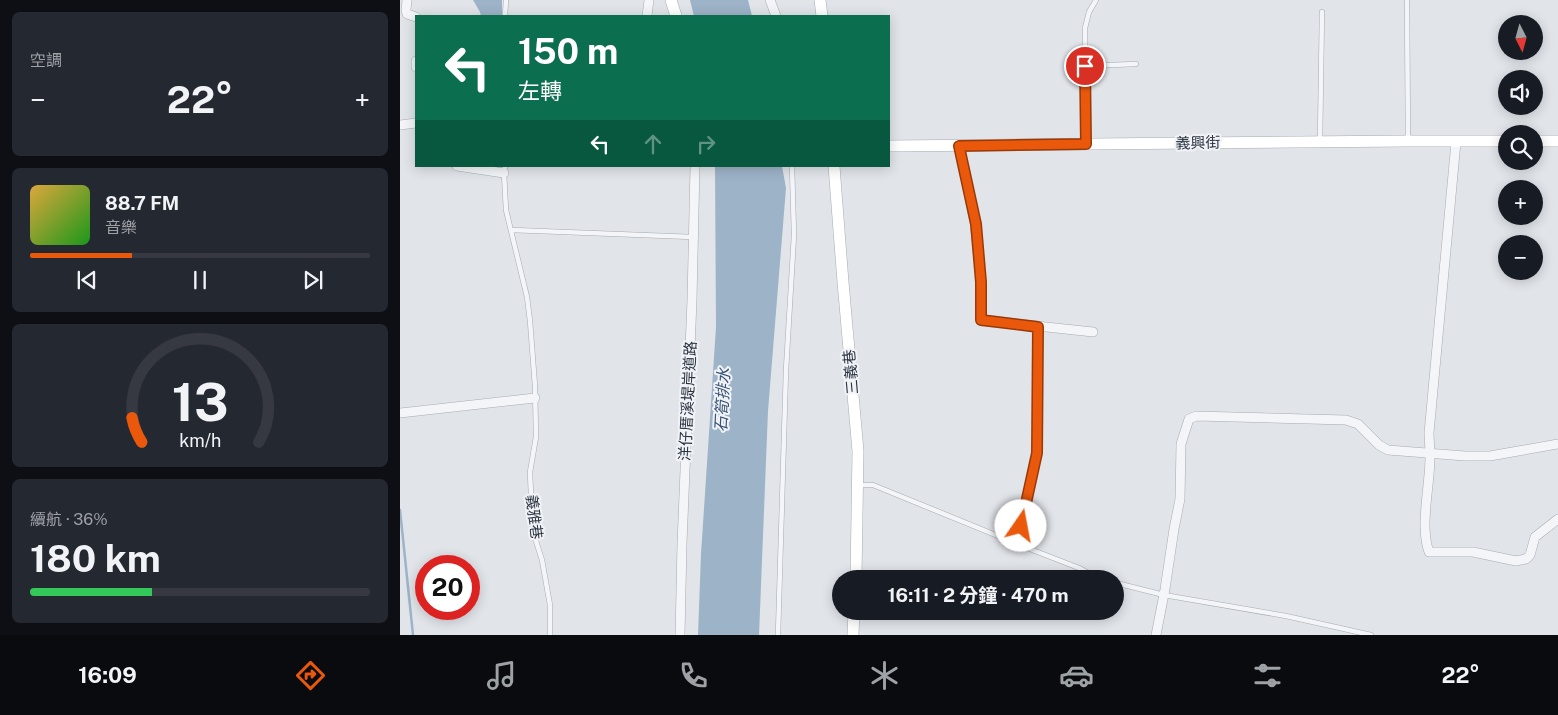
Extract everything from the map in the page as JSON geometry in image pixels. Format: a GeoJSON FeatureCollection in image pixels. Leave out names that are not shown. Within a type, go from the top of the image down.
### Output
{"type":"FeatureCollection","features":[{"type":"Feature","properties":{"kind":"street"},"geometry":{"type":"LineString","coordinates":[[407,0],[407,14],[415,17]]}},
{"type":"Feature","properties":{"kind":"street"},"geometry":{"type":"LineString","coordinates":[[646,15],[649,0]]}},
{"type":"Feature","properties":{"kind":"street"},"geometry":{"type":"LineString","coordinates":[[671,0],[676,15]]}},
{"type":"Feature","properties":{"kind":"street"},"geometry":{"type":"LineString","coordinates":[[770,0],[776,15]]}},
{"type":"Feature","properties":{"kind":"street"},"geometry":{"type":"LineString","coordinates":[[820,0],[822,15]]}},
{"type":"Feature","properties":{"kind":"street"},"geometry":{"type":"LineString","coordinates":[[400,125],[415,123]]}},
{"type":"Feature","properties":{"kind":"street","name":"義興街"},"geometry":{"type":"LineString","coordinates":[[890,146],[1498,141]]}},
{"type":"Feature","properties":{"kind":"street"},"geometry":{"type":"LineString","coordinates":[[1543,141],[1558,141]]}},
{"type":"Feature","properties":{"kind":"street"},"geometry":{"type":"LineString","coordinates":[[1456,142],[1429,433],[1430,454],[1426,545],[1429,552],[1472,552],[1516,561],[1526,559],[1530,555],[1535,537],[1558,519]]}},
{"type":"Feature","properties":{"kind":"street"},"geometry":{"type":"LineString","coordinates":[[959,146],[976,224],[981,282],[981,320],[1093,332]]}},
{"type":"Feature","properties":{"kind":"street"},"geometry":{"type":"LineString","coordinates":[[469,167],[505,170]]}},
{"type":"Feature","properties":{"kind":"street","name":"洋仔厝溪堤岸道路"},"geometry":{"type":"LineString","coordinates":[[680,635],[695,167]]}},
{"type":"Feature","properties":{"kind":"street","name":"三義巷"},"geometry":{"type":"LineString","coordinates":[[834,167],[842,282],[858,451],[856,570]]}},
{"type":"Feature","properties":{"kind":"street"},"geometry":{"type":"LineString","coordinates":[[400,413],[535,398]]}},
{"type":"Feature","properties":{"kind":"street"},"geometry":{"type":"LineString","coordinates":[[1156,635],[1180,500],[1180,444],[1189,419],[1196,416],[1209,416],[1346,420],[1358,424],[1378,445],[1388,450],[1430,454],[1490,456],[1558,444]]}},
{"type":"Feature","properties":{"kind":"street"},"geometry":{"type":"LineString","coordinates":[[853,635],[854,620]]}},
{"type":"Feature","properties":{"kind":"lane"},"geometry":{"type":"LineString","coordinates":[[505,15],[506,0]]}},
{"type":"Feature","properties":{"kind":"lane"},"geometry":{"type":"LineString","coordinates":[[1086,144],[1085,28],[1089,12],[1096,0]]}},
{"type":"Feature","properties":{"kind":"lane"},"geometry":{"type":"LineString","coordinates":[[1407,0],[1408,141]]}},
{"type":"Feature","properties":{"kind":"lane"},"geometry":{"type":"LineString","coordinates":[[1320,142],[1322,12]]}},
{"type":"Feature","properties":{"kind":"lane"},"geometry":{"type":"LineString","coordinates":[[1085,66],[1136,64]]}},
{"type":"Feature","properties":{"kind":"lane"},"geometry":{"type":"LineString","coordinates":[[778,635],[786,370],[794,235],[792,167]]}},
{"type":"Feature","properties":{"kind":"lane","name":"義雅巷"},"geometry":{"type":"LineString","coordinates":[[505,170],[506,210],[527,297],[534,360],[536,437],[530,472],[532,518],[550,604],[550,635]]}},
{"type":"Feature","properties":{"kind":"lane"},"geometry":{"type":"LineString","coordinates":[[512,230],[694,237]]}},
{"type":"Feature","properties":{"kind":"lane"},"geometry":{"type":"LineString","coordinates":[[1017,544],[1037,453],[1038,327]]}},
{"type":"Feature","properties":{"kind":"lane"},"geometry":{"type":"LineString","coordinates":[[859,485],[873,485],[1083,570]]}},
{"type":"Feature","properties":{"kind":"lane"},"geometry":{"type":"LineString","coordinates":[[1124,585],[1164,595],[1286,616],[1371,635]]}},
{"type":"Feature","properties":{"kind":"water"},"geometry":{"type":"Polygon","coordinates":[[[473,0],[502,0],[502,15],[481,15],[473,0]]]}},
{"type":"Feature","properties":{"kind":"water"},"geometry":{"type":"Polygon","coordinates":[[[690,0],[748,0],[752,15],[694,15],[690,0]]]}},
{"type":"Feature","properties":{"kind":"water","name":"石筍排水"},"geometry":{"type":"Polygon","coordinates":[[[715,167],[782,167],[786,188],[768,411],[759,635],[698,635],[701,554],[716,327],[715,167]]]}},
{"type":"Feature","properties":{"kind":"waterway"},"geometry":{"type":"LineString","coordinates":[[400,510],[413,635]]}},
{"type":"Feature","properties":{"kind":"route"},"geometry":{"type":"LineString","coordinates":[[1021,526],[1037,453],[1038,327],[981,320],[981,282],[976,224],[959,146],[1086,144],[1085,66]]}}]}
